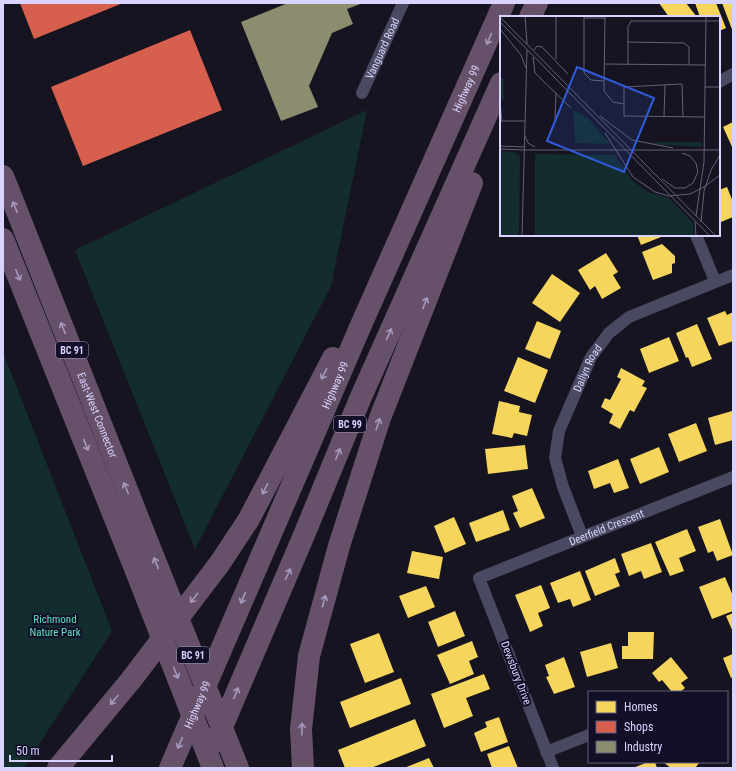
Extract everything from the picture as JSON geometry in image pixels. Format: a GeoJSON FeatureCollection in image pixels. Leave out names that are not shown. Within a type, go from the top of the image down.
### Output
{"type":"FeatureCollection","features":[{"type":"Feature","properties":{"kind":"highway","name":"Highway 99"},"geometry":{"type":"LineString","coordinates":[[170,768],[361,325],[468,88],[504,3]]}},
{"type":"Feature","properties":{"kind":"highway"},"geometry":{"type":"LineString","coordinates":[[530,16],[537,3]]}},
{"type":"Feature","properties":{"kind":"highway"},"geometry":{"type":"LineString","coordinates":[[537,16],[542,3]]}},
{"type":"Feature","properties":{"kind":"highway","name":"BC 99"},"geometry":{"type":"LineString","coordinates":[[205,768],[360,400],[500,85]]}},
{"type":"Feature","properties":{"kind":"highway"},"geometry":{"type":"LineString","coordinates":[[58,768],[131,680],[198,593],[249,519],[336,351],[468,88]]}},
{"type":"Feature","properties":{"kind":"highway"},"geometry":{"type":"LineString","coordinates":[[303,768],[301,729],[309,656],[339,546],[380,418],[500,112]]}},
{"type":"Feature","properties":{"kind":"highway","name":"East-West Connector"},"geometry":{"type":"LineString","coordinates":[[3,176],[238,768]]}},
{"type":"Feature","properties":{"kind":"highway","name":"East-West Connector"},"geometry":{"type":"LineString","coordinates":[[3,239],[213,768]]}},
{"type":"Feature","properties":{"kind":"street","name":"Vanguard Road"},"geometry":{"type":"LineString","coordinates":[[362,93],[403,3]]}},
{"type":"Feature","properties":{"kind":"street"},"geometry":{"type":"LineString","coordinates":[[720,81],[733,74]]}},
{"type":"Feature","properties":{"kind":"street"},"geometry":{"type":"LineString","coordinates":[[696,236],[715,281]]}},
{"type":"Feature","properties":{"kind":"street","name":"Dallyn Road"},"geometry":{"type":"LineString","coordinates":[[582,536],[562,487],[555,458],[559,431],[591,357],[609,332],[629,317],[733,275]]}},
{"type":"Feature","properties":{"kind":"street","name":"Deerfield Crescent"},"geometry":{"type":"LineString","coordinates":[[479,578],[733,477]]}},
{"type":"Feature","properties":{"kind":"street","name":"Dewsbury Drive"},"geometry":{"type":"LineString","coordinates":[[479,578],[553,768]]}},
{"type":"Feature","properties":{"kind":"street"},"geometry":{"type":"LineString","coordinates":[[546,752],[588,735]]}},
{"type":"Feature","properties":{"kind":"green space"},"geometry":{"type":"Polygon","coordinates":[[[367,110],[331,286],[195,549],[75,250],[367,110]]]}},
{"type":"Feature","properties":{"kind":"green space","name":"Richmond Nature Park"},"geometry":{"type":"Polygon","coordinates":[[[3,352],[112,631],[24,768],[3,768],[3,352]]]}},
{"type":"Feature","properties":{"kind":"building: Homes"},"geometry":{"type":"Polygon","coordinates":[[[659,3],[686,3],[696,16],[668,16],[659,3]]]}},
{"type":"Feature","properties":{"kind":"building: Homes"},"geometry":{"type":"Polygon","coordinates":[[[695,3],[716,3],[726,28],[720,31],[720,16],[700,16],[695,3]]]}},
{"type":"Feature","properties":{"kind":"building: Homes"},"geometry":{"type":"Polygon","coordinates":[[[722,3],[733,3],[733,32],[722,3]]]}},
{"type":"Feature","properties":{"kind":"building: Homes"},"geometry":{"type":"Polygon","coordinates":[[[733,122],[733,149],[723,127],[733,122]]]}},
{"type":"Feature","properties":{"kind":"building: Homes"},"geometry":{"type":"Polygon","coordinates":[[[727,187],[733,202],[733,217],[721,222],[720,220],[720,190],[727,187]]]}},
{"type":"Feature","properties":{"kind":"building: Homes"},"geometry":{"type":"Polygon","coordinates":[[[637,236],[664,236],[641,245],[637,236]]]}},
{"type":"Feature","properties":{"kind":"building: Homes"},"geometry":{"type":"Polygon","coordinates":[[[662,244],[675,256],[675,263],[672,264],[672,273],[653,280],[642,252],[662,244]]]}},
{"type":"Feature","properties":{"kind":"building: Homes"},"geometry":{"type":"Polygon","coordinates":[[[606,253],[618,272],[613,275],[621,288],[602,299],[595,286],[590,290],[578,270],[606,253]]]}},
{"type":"Feature","properties":{"kind":"building: Homes"},"geometry":{"type":"Polygon","coordinates":[[[552,274],[580,293],[560,322],[532,303],[552,274]]]}},
{"type":"Feature","properties":{"kind":"building: Homes"},"geometry":{"type":"Polygon","coordinates":[[[725,311],[727,315],[733,312],[733,341],[719,346],[707,318],[725,311]]]}},
{"type":"Feature","properties":{"kind":"building: Homes"},"geometry":{"type":"Polygon","coordinates":[[[537,321],[561,331],[550,359],[525,349],[537,321]]]}},
{"type":"Feature","properties":{"kind":"building: Homes"},"geometry":{"type":"Polygon","coordinates":[[[697,324],[712,359],[692,367],[688,357],[686,358],[676,333],[697,324]]]}},
{"type":"Feature","properties":{"kind":"building: Homes"},"geometry":{"type":"Polygon","coordinates":[[[669,337],[679,361],[649,373],[640,349],[669,337]]]}},
{"type":"Feature","properties":{"kind":"building: Homes"},"geometry":{"type":"Polygon","coordinates":[[[518,357],[548,370],[535,403],[504,391],[518,357]]]}},
{"type":"Feature","properties":{"kind":"building: Homes"},"geometry":{"type":"Polygon","coordinates":[[[621,368],[645,381],[642,386],[647,388],[634,412],[630,410],[620,429],[609,423],[613,414],[601,407],[605,398],[610,400],[621,379],[617,377],[621,368]]]}},
{"type":"Feature","properties":{"kind":"building: Homes"},"geometry":{"type":"Polygon","coordinates":[[[499,401],[520,406],[519,412],[532,415],[527,436],[514,433],[512,438],[492,434],[499,401]]]}},
{"type":"Feature","properties":{"kind":"building: Homes"},"geometry":{"type":"Polygon","coordinates":[[[732,411],[733,440],[715,445],[708,418],[732,411]]]}},
{"type":"Feature","properties":{"kind":"building: Homes"},"geometry":{"type":"Polygon","coordinates":[[[696,423],[707,451],[679,462],[668,434],[696,423]]]}},
{"type":"Feature","properties":{"kind":"building: Homes"},"geometry":{"type":"Polygon","coordinates":[[[525,445],[528,469],[488,474],[485,449],[525,445]]]}},
{"type":"Feature","properties":{"kind":"building: Homes"},"geometry":{"type":"Polygon","coordinates":[[[659,447],[669,472],[640,484],[630,459],[659,447]]]}},
{"type":"Feature","properties":{"kind":"building: Homes"},"geometry":{"type":"Polygon","coordinates":[[[618,459],[629,488],[614,493],[610,483],[594,489],[588,471],[618,459]]]}},
{"type":"Feature","properties":{"kind":"building: Homes"},"geometry":{"type":"Polygon","coordinates":[[[532,488],[545,518],[520,528],[513,513],[518,511],[512,496],[532,488]]]}},
{"type":"Feature","properties":{"kind":"building: Homes"},"geometry":{"type":"Polygon","coordinates":[[[503,510],[510,530],[476,542],[469,523],[503,510]]]}},
{"type":"Feature","properties":{"kind":"building: Homes"},"geometry":{"type":"Polygon","coordinates":[[[454,517],[466,544],[445,553],[434,526],[454,517]]]}},
{"type":"Feature","properties":{"kind":"building: Homes"},"geometry":{"type":"Polygon","coordinates":[[[720,519],[733,555],[717,561],[713,551],[708,553],[698,527],[720,519]]]}},
{"type":"Feature","properties":{"kind":"building: Homes"},"geometry":{"type":"Polygon","coordinates":[[[687,529],[696,551],[679,558],[684,571],[670,576],[655,542],[687,529]]]}},
{"type":"Feature","properties":{"kind":"building: Homes"},"geometry":{"type":"Polygon","coordinates":[[[651,543],[662,572],[644,579],[641,571],[629,576],[621,554],[651,543]]]}},
{"type":"Feature","properties":{"kind":"building: Homes"},"geometry":{"type":"Polygon","coordinates":[[[412,551],[443,557],[439,579],[407,573],[412,551]]]}},
{"type":"Feature","properties":{"kind":"building: Homes"},"geometry":{"type":"Polygon","coordinates":[[[615,558],[620,572],[615,574],[620,586],[595,596],[585,571],[615,558]]]}},
{"type":"Feature","properties":{"kind":"building: Homes"},"geometry":{"type":"Polygon","coordinates":[[[580,571],[591,600],[573,607],[570,599],[558,603],[550,583],[580,571]]]}},
{"type":"Feature","properties":{"kind":"building: Homes"},"geometry":{"type":"Polygon","coordinates":[[[725,577],[733,596],[733,611],[712,619],[699,587],[725,577]]]}},
{"type":"Feature","properties":{"kind":"building: Homes"},"geometry":{"type":"Polygon","coordinates":[[[541,585],[550,608],[538,613],[543,626],[530,632],[515,595],[541,585]]]}},
{"type":"Feature","properties":{"kind":"building: Homes"},"geometry":{"type":"Polygon","coordinates":[[[426,586],[435,607],[408,618],[399,596],[426,586]]]}},
{"type":"Feature","properties":{"kind":"building: Homes"},"geometry":{"type":"Polygon","coordinates":[[[455,611],[465,636],[438,647],[428,622],[455,611]]]}},
{"type":"Feature","properties":{"kind":"building: Homes"},"geometry":{"type":"Polygon","coordinates":[[[733,613],[733,632],[726,616],[733,613]]]}},
{"type":"Feature","properties":{"kind":"building: Homes"},"geometry":{"type":"Polygon","coordinates":[[[628,632],[654,632],[653,659],[622,659],[622,646],[628,646],[628,632]]]}},
{"type":"Feature","properties":{"kind":"building: Homes"},"geometry":{"type":"Polygon","coordinates":[[[379,633],[394,672],[365,683],[350,644],[379,633]]]}},
{"type":"Feature","properties":{"kind":"building: Homes"},"geometry":{"type":"Polygon","coordinates":[[[472,641],[478,657],[469,661],[474,674],[450,684],[437,655],[472,641]]]}},
{"type":"Feature","properties":{"kind":"building: Homes"},"geometry":{"type":"Polygon","coordinates":[[[611,643],[618,668],[587,677],[580,652],[611,643]]]}},
{"type":"Feature","properties":{"kind":"building: Homes"},"geometry":{"type":"Polygon","coordinates":[[[733,654],[733,677],[731,678],[723,658],[733,654]]]}},
{"type":"Feature","properties":{"kind":"building: Homes"},"geometry":{"type":"Polygon","coordinates":[[[564,657],[575,687],[554,694],[546,677],[549,676],[545,665],[564,657]]]}},
{"type":"Feature","properties":{"kind":"building: Homes"},"geometry":{"type":"Polygon","coordinates":[[[671,657],[688,678],[681,683],[685,688],[681,691],[671,691],[662,680],[659,682],[652,673],[671,657]]]}},
{"type":"Feature","properties":{"kind":"building: Homes"},"geometry":{"type":"Polygon","coordinates":[[[484,674],[490,689],[466,698],[473,716],[444,728],[431,694],[484,674]]]}},
{"type":"Feature","properties":{"kind":"building: Homes"},"geometry":{"type":"Polygon","coordinates":[[[401,678],[411,704],[350,728],[340,702],[401,678]]]}},
{"type":"Feature","properties":{"kind":"building: Homes"},"geometry":{"type":"Polygon","coordinates":[[[499,717],[508,742],[481,752],[474,733],[487,727],[485,722],[499,717]]]}},
{"type":"Feature","properties":{"kind":"building: Homes"},"geometry":{"type":"Polygon","coordinates":[[[415,719],[426,746],[371,768],[345,768],[338,750],[415,719]]]}},
{"type":"Feature","properties":{"kind":"building: Homes"},"geometry":{"type":"Polygon","coordinates":[[[509,746],[518,768],[492,768],[487,754],[509,746]]]}},
{"type":"Feature","properties":{"kind":"building: Homes"},"geometry":{"type":"Polygon","coordinates":[[[429,758],[434,768],[404,768],[429,758]]]}},
{"type":"Feature","properties":{"kind":"building: Homes"},"geometry":{"type":"Polygon","coordinates":[[[646,763],[655,763],[657,768],[633,768],[646,763]]]}},
{"type":"Feature","properties":{"kind":"building: Homes"},"geometry":{"type":"Polygon","coordinates":[[[664,763],[699,763],[695,768],[671,768],[664,763]]]}},
{"type":"Feature","properties":{"kind":"building: Shops"},"geometry":{"type":"Polygon","coordinates":[[[20,3],[123,3],[34,39],[20,3]]]}},
{"type":"Feature","properties":{"kind":"building: Shops"},"geometry":{"type":"Polygon","coordinates":[[[190,30],[222,110],[83,166],[51,87],[190,30]]]}},
{"type":"Feature","properties":{"kind":"building: Industry"},"geometry":{"type":"Polygon","coordinates":[[[288,3],[363,3],[347,9],[353,24],[332,33],[309,86],[318,107],[281,121],[241,22],[288,3]]]}}]}
